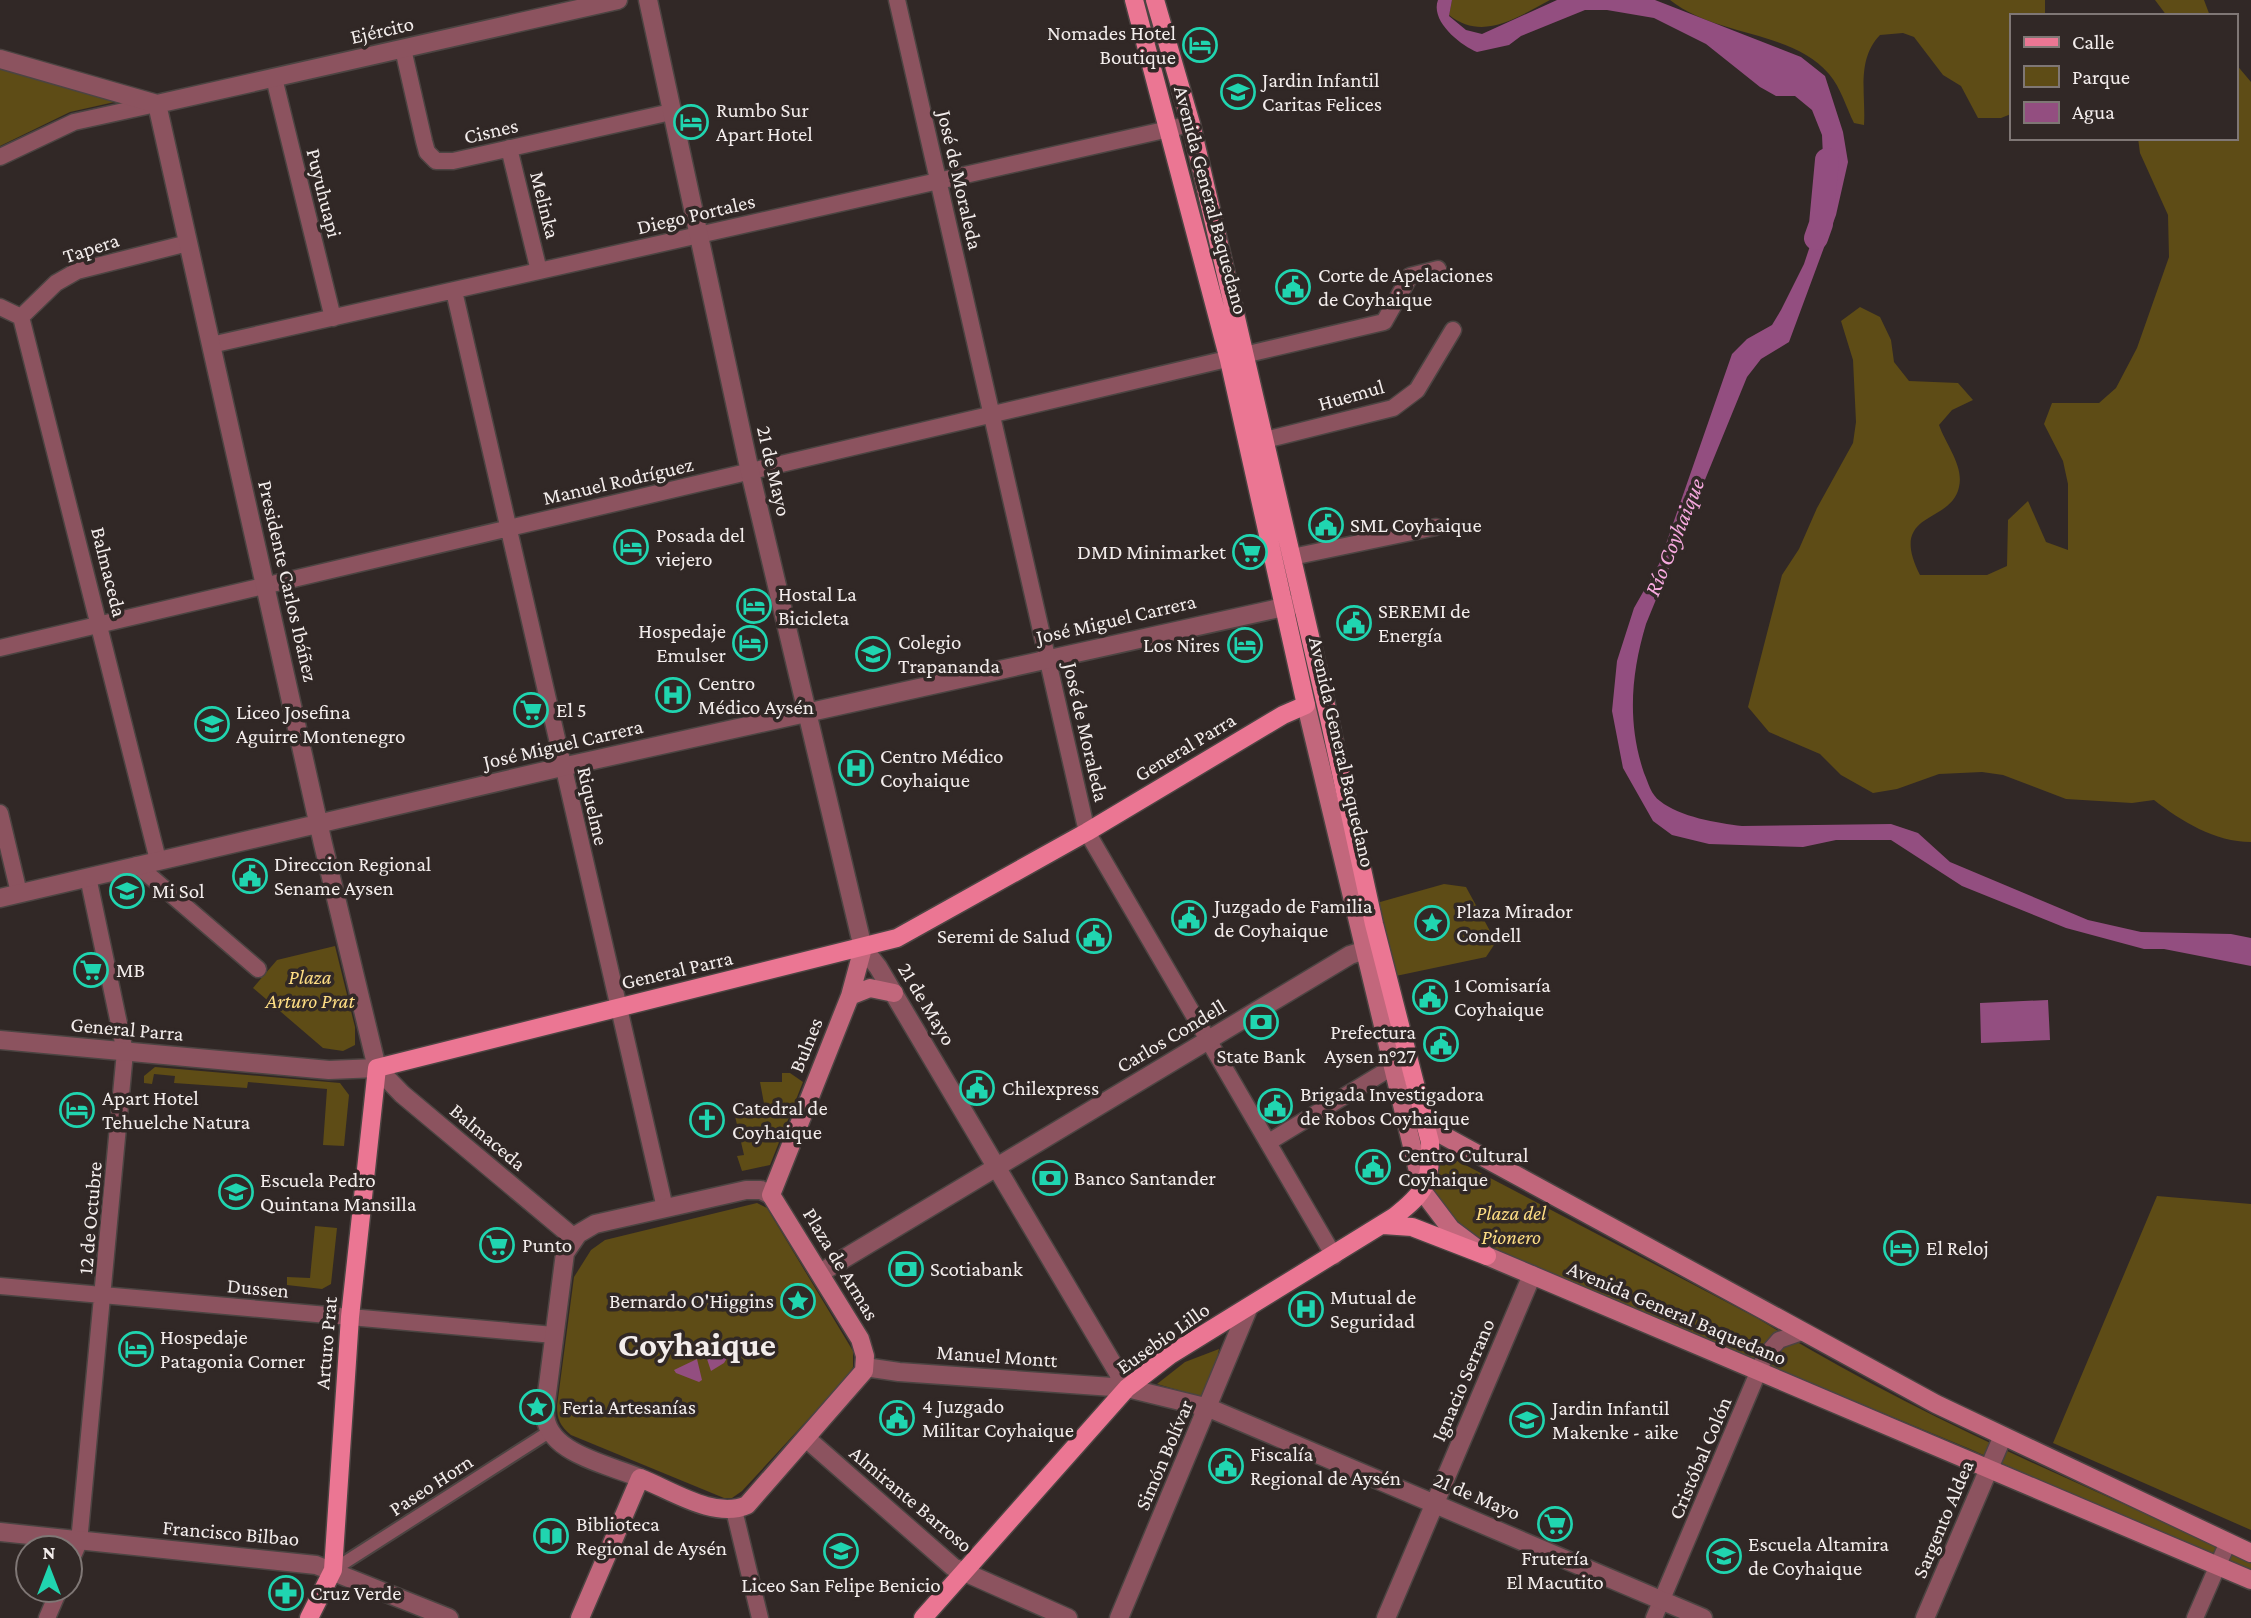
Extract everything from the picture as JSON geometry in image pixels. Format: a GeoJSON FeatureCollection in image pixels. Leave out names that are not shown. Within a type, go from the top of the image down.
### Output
{"type":"FeatureCollection","features":[{"type":"Feature","properties":{"kind":"main road","name":"Avenida General Baquedano"},"geometry":{"type":"LineString","coordinates":[[1134,0],[1237,359],[1265,440],[1292,557],[1293,603],[1306,705],[1426,1126],[1802,1332],[2002,1437],[2251,1553]]}},
{"type":"Feature","properties":{"kind":"main road","name":"Avenida General Baquedano"},"geometry":{"type":"LineString","coordinates":[[1155,0],[1191,124],[1237,359],[1293,603],[1329,718],[1394,1066],[1423,1192],[1451,1229],[1487,1255],[1759,1373],[2251,1580]]}},
{"type":"Feature","properties":{"kind":"main road"},"geometry":{"type":"LineString","coordinates":[[1306,705],[1318,708],[1329,718]]}},
{"type":"Feature","properties":{"kind":"main road","name":"General Parra"},"geometry":{"type":"LineString","coordinates":[[377,1068],[863,948],[909,933],[1087,832],[1283,715],[1306,705]]}},
{"type":"Feature","properties":{"kind":"main road","name":"Bulnes"},"geometry":{"type":"LineString","coordinates":[[771,1195],[850,996],[863,948]]}},
{"type":"Feature","properties":{"kind":"main road"},"geometry":{"type":"LineString","coordinates":[[850,996],[870,988],[894,993]]}},
{"type":"Feature","properties":{"kind":"main road","name":"Arturo Prat"},"geometry":{"type":"LineString","coordinates":[[309,1618],[333,1570],[350,1317],[377,1068]]}},
{"type":"Feature","properties":{"kind":"main road"},"geometry":{"type":"LineString","coordinates":[[1423,1192],[1431,1159],[1426,1126]]}},
{"type":"Feature","properties":{"kind":"main road","name":"Eusebio Lillo"},"geometry":{"type":"LineString","coordinates":[[923,1618],[965,1574],[1127,1388],[1170,1355],[1383,1225],[1423,1192]]}},
{"type":"Feature","properties":{"kind":"main road","name":"Plaza de Armas"},"geometry":{"type":"LineString","coordinates":[[771,1195],[860,1339],[865,1367]]}},
{"type":"Feature","properties":{"kind":"main road"},"geometry":{"type":"LineString","coordinates":[[1383,1225],[1412,1227],[1487,1255]]}},
{"type":"Feature","properties":{"kind":"main road"},"geometry":{"type":"LineString","coordinates":[[580,1618],[640,1478],[712,1507],[734,1510],[754,1499],[857,1382],[865,1367]]}},
{"type":"Feature","properties":{"kind":"street","name":"Ejército"},"geometry":{"type":"LineString","coordinates":[[0,157],[74,122],[618,0]]}},
{"type":"Feature","properties":{"kind":"street","name":"21 de Mayo"},"geometry":{"type":"LineString","coordinates":[[648,0],[750,472],[854,922],[863,948],[894,993],[1127,1388],[1209,1408],[1703,1618]]}},
{"type":"Feature","properties":{"kind":"street","name":"José de Moraleda"},"geometry":{"type":"LineString","coordinates":[[897,0],[1087,832],[1334,1256]]}},
{"type":"Feature","properties":{"kind":"street","name":"Cisnes"},"geometry":{"type":"LineString","coordinates":[[403,49],[424,141],[431,159],[453,161],[671,112]]}},
{"type":"Feature","properties":{"kind":"street","name":"Ejército"},"geometry":{"type":"LineString","coordinates":[[0,59],[157,104]]}},
{"type":"Feature","properties":{"kind":"street","name":"Puyuhuapi"},"geometry":{"type":"LineString","coordinates":[[274,78],[333,318]]}},
{"type":"Feature","properties":{"kind":"street","name":"Presidente Carlos Ibáñez"},"geometry":{"type":"LineString","coordinates":[[157,104],[377,1068]]}},
{"type":"Feature","properties":{"kind":"street","name":"Diego Portales"},"geometry":{"type":"LineString","coordinates":[[211,345],[1191,124]]}},
{"type":"Feature","properties":{"kind":"street","name":"Melinka"},"geometry":{"type":"LineString","coordinates":[[509,148],[539,271]]}},
{"type":"Feature","properties":{"kind":"street","name":"Tapera"},"geometry":{"type":"LineString","coordinates":[[21,317],[56,283],[77,271],[188,243]]}},
{"type":"Feature","properties":{"kind":"street","name":"Manuel Rodríguez"},"geometry":{"type":"LineString","coordinates":[[0,648],[1237,359],[1384,322],[1410,276],[1438,269]]}},
{"type":"Feature","properties":{"kind":"street","name":"Riquelme"},"geometry":{"type":"LineString","coordinates":[[454,291],[665,1208]]}},
{"type":"Feature","properties":{"kind":"street"},"geometry":{"type":"LineString","coordinates":[[0,307],[21,317]]}},
{"type":"Feature","properties":{"kind":"street","name":"Balmaceda"},"geometry":{"type":"LineString","coordinates":[[21,317],[158,860]]}},
{"type":"Feature","properties":{"kind":"street","name":"Huemul"},"geometry":{"type":"LineString","coordinates":[[1265,440],[1392,408],[1417,390],[1453,330]]}},
{"type":"Feature","properties":{"kind":"street"},"geometry":{"type":"LineString","coordinates":[[1292,557],[1436,527]]}},
{"type":"Feature","properties":{"kind":"street","name":"José Miguel Carrera"},"geometry":{"type":"LineString","coordinates":[[0,898],[319,822],[1293,603]]}},
{"type":"Feature","properties":{"kind":"street"},"geometry":{"type":"LineString","coordinates":[[0,813],[19,893]]}},
{"type":"Feature","properties":{"kind":"street"},"geometry":{"type":"LineString","coordinates":[[136,865],[258,969]]}},
{"type":"Feature","properties":{"kind":"street","name":"12 de Octubre"},"geometry":{"type":"LineString","coordinates":[[80,1534],[105,1296],[125,1052],[88,877]]}},
{"type":"Feature","properties":{"kind":"street","name":"Carlos Condell"},"geometry":{"type":"LineString","coordinates":[[820,1273],[1350,956],[1373,947]]}},
{"type":"Feature","properties":{"kind":"street","name":"General Parra"},"geometry":{"type":"LineString","coordinates":[[0,1040],[329,1070],[377,1068]]}},
{"type":"Feature","properties":{"kind":"street"},"geometry":{"type":"LineString","coordinates":[[1269,1142],[1394,1066]]}},
{"type":"Feature","properties":{"kind":"street","name":"Balmaceda"},"geometry":{"type":"LineString","coordinates":[[377,1068],[395,1088],[574,1238]]}},
{"type":"Feature","properties":{"kind":"street"},"geometry":{"type":"LineString","coordinates":[[640,1478],[565,1447],[549,1432],[544,1415],[563,1262],[574,1238],[595,1224],[751,1189],[771,1195]]}},
{"type":"Feature","properties":{"kind":"street","name":"Ignacio Serrano"},"geometry":{"type":"LineString","coordinates":[[1386,1618],[1532,1275]]}},
{"type":"Feature","properties":{"kind":"street","name":"Dussen"},"geometry":{"type":"LineString","coordinates":[[0,1286],[554,1335]]}},
{"type":"Feature","properties":{"kind":"street","name":"Simón Bolívar"},"geometry":{"type":"LineString","coordinates":[[1119,1618],[1209,1408],[1248,1308]]}},
{"type":"Feature","properties":{"kind":"street","name":"Cristóbal Colón"},"geometry":{"type":"LineString","coordinates":[[1654,1618],[1773,1344],[1786,1336],[1802,1332]]}},
{"type":"Feature","properties":{"kind":"street","name":"Manuel Montt"},"geometry":{"type":"LineString","coordinates":[[865,1367],[1127,1388]]}},
{"type":"Feature","properties":{"kind":"street","name":"Paseo Horn"},"geometry":{"type":"LineString","coordinates":[[333,1570],[549,1432]]}},
{"type":"Feature","properties":{"kind":"street","name":"Sargento Aldea"},"geometry":{"type":"LineString","coordinates":[[1925,1618],[2002,1437]]}},
{"type":"Feature","properties":{"kind":"street","name":"Almirante Barroso"},"geometry":{"type":"LineString","coordinates":[[807,1439],[953,1567],[1068,1618]]}},
{"type":"Feature","properties":{"kind":"street"},"geometry":{"type":"LineString","coordinates":[[734,1510],[760,1618]]}},
{"type":"Feature","properties":{"kind":"street","name":"Francisco Bilbao"},"geometry":{"type":"LineString","coordinates":[[84,1542],[294,1562],[333,1570],[449,1618]]}},
{"type":"Feature","properties":{"kind":"street"},"geometry":{"type":"LineString","coordinates":[[2195,1618],[2228,1542]]}},
{"type":"Feature","properties":{"kind":"green space"},"geometry":{"type":"Polygon","coordinates":[[[1452,0],[1550,0],[1513,19],[1487,27],[1462,23],[1449,15],[1452,0]]]}},
{"type":"Feature","properties":{"kind":"green space"},"geometry":{"type":"Polygon","coordinates":[[[1670,0],[2045,0],[2045,14],[2010,14],[2010,114],[2001,118],[1978,118],[1961,86],[1943,75],[1914,37],[1903,33],[1880,35],[1868,55],[1864,78],[1864,125],[1854,123],[1833,79],[1813,60],[1775,41],[1709,21],[1670,0]]]}},
{"type":"Feature","properties":{"kind":"green space"},"geometry":{"type":"Polygon","coordinates":[[[2155,0],[2204,0],[2209,14],[2166,14],[2155,0]]]}},
{"type":"Feature","properties":{"kind":"green space"},"geometry":{"type":"Polygon","coordinates":[[[2237,65],[2251,82],[2251,842],[2224,838],[2199,829],[2154,800],[2132,803],[2066,799],[2003,775],[1982,772],[1939,774],[1897,789],[1873,793],[1841,775],[1820,754],[1769,732],[1748,707],[1782,575],[1799,549],[1817,508],[1853,443],[1856,422],[1853,360],[1841,321],[1860,307],[1880,317],[1891,340],[1894,362],[1909,381],[1958,383],[1973,400],[1952,410],[1939,425],[1957,463],[1959,487],[1954,499],[1924,521],[1911,539],[1912,554],[1920,575],[1987,575],[2007,566],[2008,520],[2028,501],[2046,542],[2068,550],[2068,484],[2063,461],[2044,424],[2052,403],[2099,403],[2116,388],[2137,348],[2169,257],[2168,215],[2140,153],[2138,140],[2237,140],[2237,65]]]}},
{"type":"Feature","properties":{"kind":"green space"},"geometry":{"type":"Polygon","coordinates":[[[0,66],[119,101],[70,112],[0,146],[0,66]]]}},
{"type":"Feature","properties":{"kind":"green space","name":"Plaza Mirador Condell"},"geometry":{"type":"Polygon","coordinates":[[[1444,884],[1466,887],[1496,942],[1486,957],[1391,977],[1373,904],[1444,884]]]}},
{"type":"Feature","properties":{"kind":"green space","name":"Plaza Arturo Prat"},"geometry":{"type":"Polygon","coordinates":[[[335,946],[355,1027],[355,1045],[343,1051],[323,1048],[253,988],[277,960],[335,946]]]}},
{"type":"Feature","properties":{"kind":"green space"},"geometry":{"type":"Polygon","coordinates":[[[155,1067],[340,1083],[349,1095],[344,1146],[323,1145],[327,1089],[248,1082],[247,1088],[174,1083],[175,1076],[154,1074],[152,1084],[144,1083],[144,1076],[155,1067]]]}},
{"type":"Feature","properties":{"kind":"green space"},"geometry":{"type":"Polygon","coordinates":[[[782,1073],[790,1073],[803,1082],[770,1165],[742,1171],[737,1156],[744,1155],[735,1116],[765,1109],[760,1082],[782,1082],[782,1073]]]}},
{"type":"Feature","properties":{"kind":"green space","name":"Plaza del Pionero"},"geometry":{"type":"Polygon","coordinates":[[[1433,1148],[1757,1318],[1816,1353],[1938,1418],[2251,1560],[2251,1575],[1970,1449],[1509,1258],[1466,1231],[1445,1213],[1438,1203],[1433,1188],[1433,1148]]]}},
{"type":"Feature","properties":{"kind":"green space"},"geometry":{"type":"Polygon","coordinates":[[[2157,1196],[2251,1204],[2251,1530],[2053,1443],[2157,1196]]]}},
{"type":"Feature","properties":{"kind":"green space"},"geometry":{"type":"Polygon","coordinates":[[[757,1203],[767,1208],[853,1351],[853,1367],[848,1376],[742,1491],[732,1498],[724,1498],[571,1435],[560,1422],[557,1406],[574,1277],[591,1250],[605,1240],[757,1203]]]}},
{"type":"Feature","properties":{"kind":"green space"},"geometry":{"type":"Polygon","coordinates":[[[315,1226],[337,1228],[331,1284],[322,1289],[287,1285],[287,1277],[310,1278],[315,1226]]]}},
{"type":"Feature","properties":{"kind":"green space"},"geometry":{"type":"Polygon","coordinates":[[[1219,1349],[1216,1365],[1202,1397],[1157,1384],[1185,1362],[1219,1349]]]}},
{"type":"Feature","properties":{"kind":"water"},"geometry":{"type":"Polygon","coordinates":[[[1438,0],[1452,0],[1449,16],[1466,30],[1482,34],[1557,0],[1655,0],[1801,57],[1825,76],[1843,132],[1848,162],[1836,215],[1789,342],[1761,359],[1747,377],[1646,624],[1634,680],[1633,717],[1644,773],[1654,795],[1668,807],[1688,815],[1742,826],[1891,824],[1918,833],[1950,862],[2088,920],[2141,932],[2231,934],[2251,938],[2251,966],[2164,949],[2144,949],[2066,928],[1962,886],[1891,840],[1836,840],[1803,847],[1709,844],[1672,835],[1653,821],[1623,768],[1612,711],[1617,661],[1634,608],[1659,564],[1732,354],[1747,339],[1772,325],[1804,264],[1825,201],[1822,135],[1812,110],[1795,96],[1776,96],[1760,87],[1706,44],[1654,18],[1607,10],[1585,10],[1521,36],[1509,45],[1477,52],[1455,38],[1442,24],[1438,16],[1438,0]]]}},
{"type":"Feature","properties":{"kind":"water"},"geometry":{"type":"Polygon","coordinates":[[[2048,1000],[2050,1040],[1981,1043],[1980,1003],[2048,1000]]]}},
{"type":"Feature","properties":{"kind":"water"},"geometry":{"type":"Polygon","coordinates":[[[726,1341],[732,1350],[724,1363],[711,1371],[705,1353],[726,1341]]]}},
{"type":"Feature","properties":{"kind":"water"},"geometry":{"type":"Polygon","coordinates":[[[697,1359],[702,1380],[699,1382],[674,1370],[697,1359]]]}},
{"type":"Feature","properties":{"kind":"waterway","name":"Río Coyhaique"},"geometry":{"type":"LineString","coordinates":[[1816,238],[1821,224],[1827,160]]}},
{"type":"Feature","properties":{"kind":"place","name":"Nomades Hotel Boutique"},"geometry":{"type":"Point","coordinates":[1200,45]}},
{"type":"Feature","properties":{"kind":"place","name":"Jardin Infantil Caritas Felices"},"geometry":{"type":"Point","coordinates":[1238,92]}},
{"type":"Feature","properties":{"kind":"place","name":"Rumbo Sur Apart Hotel"},"geometry":{"type":"Point","coordinates":[691,122]}},
{"type":"Feature","properties":{"kind":"place","name":"Corte de Apelaciones de Coyhaique"},"geometry":{"type":"Point","coordinates":[1293,287]}},
{"type":"Feature","properties":{"kind":"place","name":"SML Coyhaique"},"geometry":{"type":"Point","coordinates":[1326,525]}},
{"type":"Feature","properties":{"kind":"place","name":"Posada del viejero"},"geometry":{"type":"Point","coordinates":[631,547]}},
{"type":"Feature","properties":{"kind":"place","name":"DMD Minimarket"},"geometry":{"type":"Point","coordinates":[1250,552]}},
{"type":"Feature","properties":{"kind":"place","name":"Hostal La Bicicleta"},"geometry":{"type":"Point","coordinates":[754,606]}},
{"type":"Feature","properties":{"kind":"place","name":"SEREMI de Energía"},"geometry":{"type":"Point","coordinates":[1354,623]}},
{"type":"Feature","properties":{"kind":"place","name":"Hospedaje Emulser"},"geometry":{"type":"Point","coordinates":[750,643]}},
{"type":"Feature","properties":{"kind":"place","name":"Los Nires"},"geometry":{"type":"Point","coordinates":[1245,645]}},
{"type":"Feature","properties":{"kind":"place","name":"Colegio Trapananda"},"geometry":{"type":"Point","coordinates":[873,654]}},
{"type":"Feature","properties":{"kind":"place","name":"Centro Médico Aysén"},"geometry":{"type":"Point","coordinates":[673,695]}},
{"type":"Feature","properties":{"kind":"place","name":"El 5"},"geometry":{"type":"Point","coordinates":[531,710]}},
{"type":"Feature","properties":{"kind":"place","name":"Liceo Josefina Aguirre Montenegro"},"geometry":{"type":"Point","coordinates":[212,724]}},
{"type":"Feature","properties":{"kind":"place","name":"Centro Médico Coyhaique"},"geometry":{"type":"Point","coordinates":[856,768]}},
{"type":"Feature","properties":{"kind":"place","name":"Direccion Regional Sename Aysen"},"geometry":{"type":"Point","coordinates":[250,876]}},
{"type":"Feature","properties":{"kind":"place","name":"Mi Sol"},"geometry":{"type":"Point","coordinates":[127,891]}},
{"type":"Feature","properties":{"kind":"place","name":"Juzgado de Familia de Coyhaique"},"geometry":{"type":"Point","coordinates":[1189,918]}},
{"type":"Feature","properties":{"kind":"place","name":"Plaza Mirador Condell"},"geometry":{"type":"Point","coordinates":[1432,923]}},
{"type":"Feature","properties":{"kind":"place","name":"Seremi de Salud"},"geometry":{"type":"Point","coordinates":[1094,936]}},
{"type":"Feature","properties":{"kind":"place","name":"MB"},"geometry":{"type":"Point","coordinates":[91,970]}},
{"type":"Feature","properties":{"kind":"place","name":"1 Comisaría Coyhaique"},"geometry":{"type":"Point","coordinates":[1430,997]}},
{"type":"Feature","properties":{"kind":"place","name":"State Bank"},"geometry":{"type":"Point","coordinates":[1261,1022]}},
{"type":"Feature","properties":{"kind":"place","name":"Prefectura Aysen n°27"},"geometry":{"type":"Point","coordinates":[1441,1044]}},
{"type":"Feature","properties":{"kind":"place","name":"Chilexpress"},"geometry":{"type":"Point","coordinates":[977,1088]}},
{"type":"Feature","properties":{"kind":"place","name":"Brigada Investigadora de Robos Coyhaique"},"geometry":{"type":"Point","coordinates":[1275,1106]}},
{"type":"Feature","properties":{"kind":"place","name":"Apart Hotel Tehuelche Natura"},"geometry":{"type":"Point","coordinates":[77,1110]}},
{"type":"Feature","properties":{"kind":"place","name":"Catedral de Coyhaique"},"geometry":{"type":"Point","coordinates":[707,1120]}},
{"type":"Feature","properties":{"kind":"place","name":"Centro Cultural Coyhaique"},"geometry":{"type":"Point","coordinates":[1373,1167]}},
{"type":"Feature","properties":{"kind":"place","name":"Banco Santander"},"geometry":{"type":"Point","coordinates":[1050,1178]}},
{"type":"Feature","properties":{"kind":"place","name":"Escuela Pedro Quintana Mansilla"},"geometry":{"type":"Point","coordinates":[236,1192]}},
{"type":"Feature","properties":{"kind":"place","name":"Punto"},"geometry":{"type":"Point","coordinates":[497,1245]}},
{"type":"Feature","properties":{"kind":"place","name":"El Reloj"},"geometry":{"type":"Point","coordinates":[1901,1248]}},
{"type":"Feature","properties":{"kind":"place","name":"Scotiabank"},"geometry":{"type":"Point","coordinates":[906,1269]}},
{"type":"Feature","properties":{"kind":"place","name":"Bernardo O'Higgins"},"geometry":{"type":"Point","coordinates":[798,1301]}},
{"type":"Feature","properties":{"kind":"place","name":"Mutual de Seguridad"},"geometry":{"type":"Point","coordinates":[1306,1309]}},
{"type":"Feature","properties":{"kind":"place","name":"Hospedaje Patagonia Corner"},"geometry":{"type":"Point","coordinates":[136,1349]}},
{"type":"Feature","properties":{"kind":"place","name":"Feria Artesanías"},"geometry":{"type":"Point","coordinates":[537,1407]}},
{"type":"Feature","properties":{"kind":"place","name":"4 Juzgado Militar Coyhaique"},"geometry":{"type":"Point","coordinates":[897,1418]}},
{"type":"Feature","properties":{"kind":"place","name":"Jardin Infantil Makenke - aike"},"geometry":{"type":"Point","coordinates":[1527,1420]}},
{"type":"Feature","properties":{"kind":"place","name":"Fiscalía Regional de Aysén"},"geometry":{"type":"Point","coordinates":[1226,1466]}},
{"type":"Feature","properties":{"kind":"place","name":"Frutería El Macutito"},"geometry":{"type":"Point","coordinates":[1555,1524]}},
{"type":"Feature","properties":{"kind":"place","name":"Biblioteca Regional de Aysén"},"geometry":{"type":"Point","coordinates":[551,1536]}},
{"type":"Feature","properties":{"kind":"place","name":"Liceo San Felipe Benicio"},"geometry":{"type":"Point","coordinates":[841,1551]}},
{"type":"Feature","properties":{"kind":"place","name":"Escuela Altamira de Coyhaique"},"geometry":{"type":"Point","coordinates":[1724,1556]}},
{"type":"Feature","properties":{"kind":"place","name":"Cruz Verde"},"geometry":{"type":"Point","coordinates":[286,1593]}},
{"type":"Feature","properties":{"kind":"district","name":"Coyhaique"},"geometry":{"type":"Point","coordinates":[697,1344]}}]}
